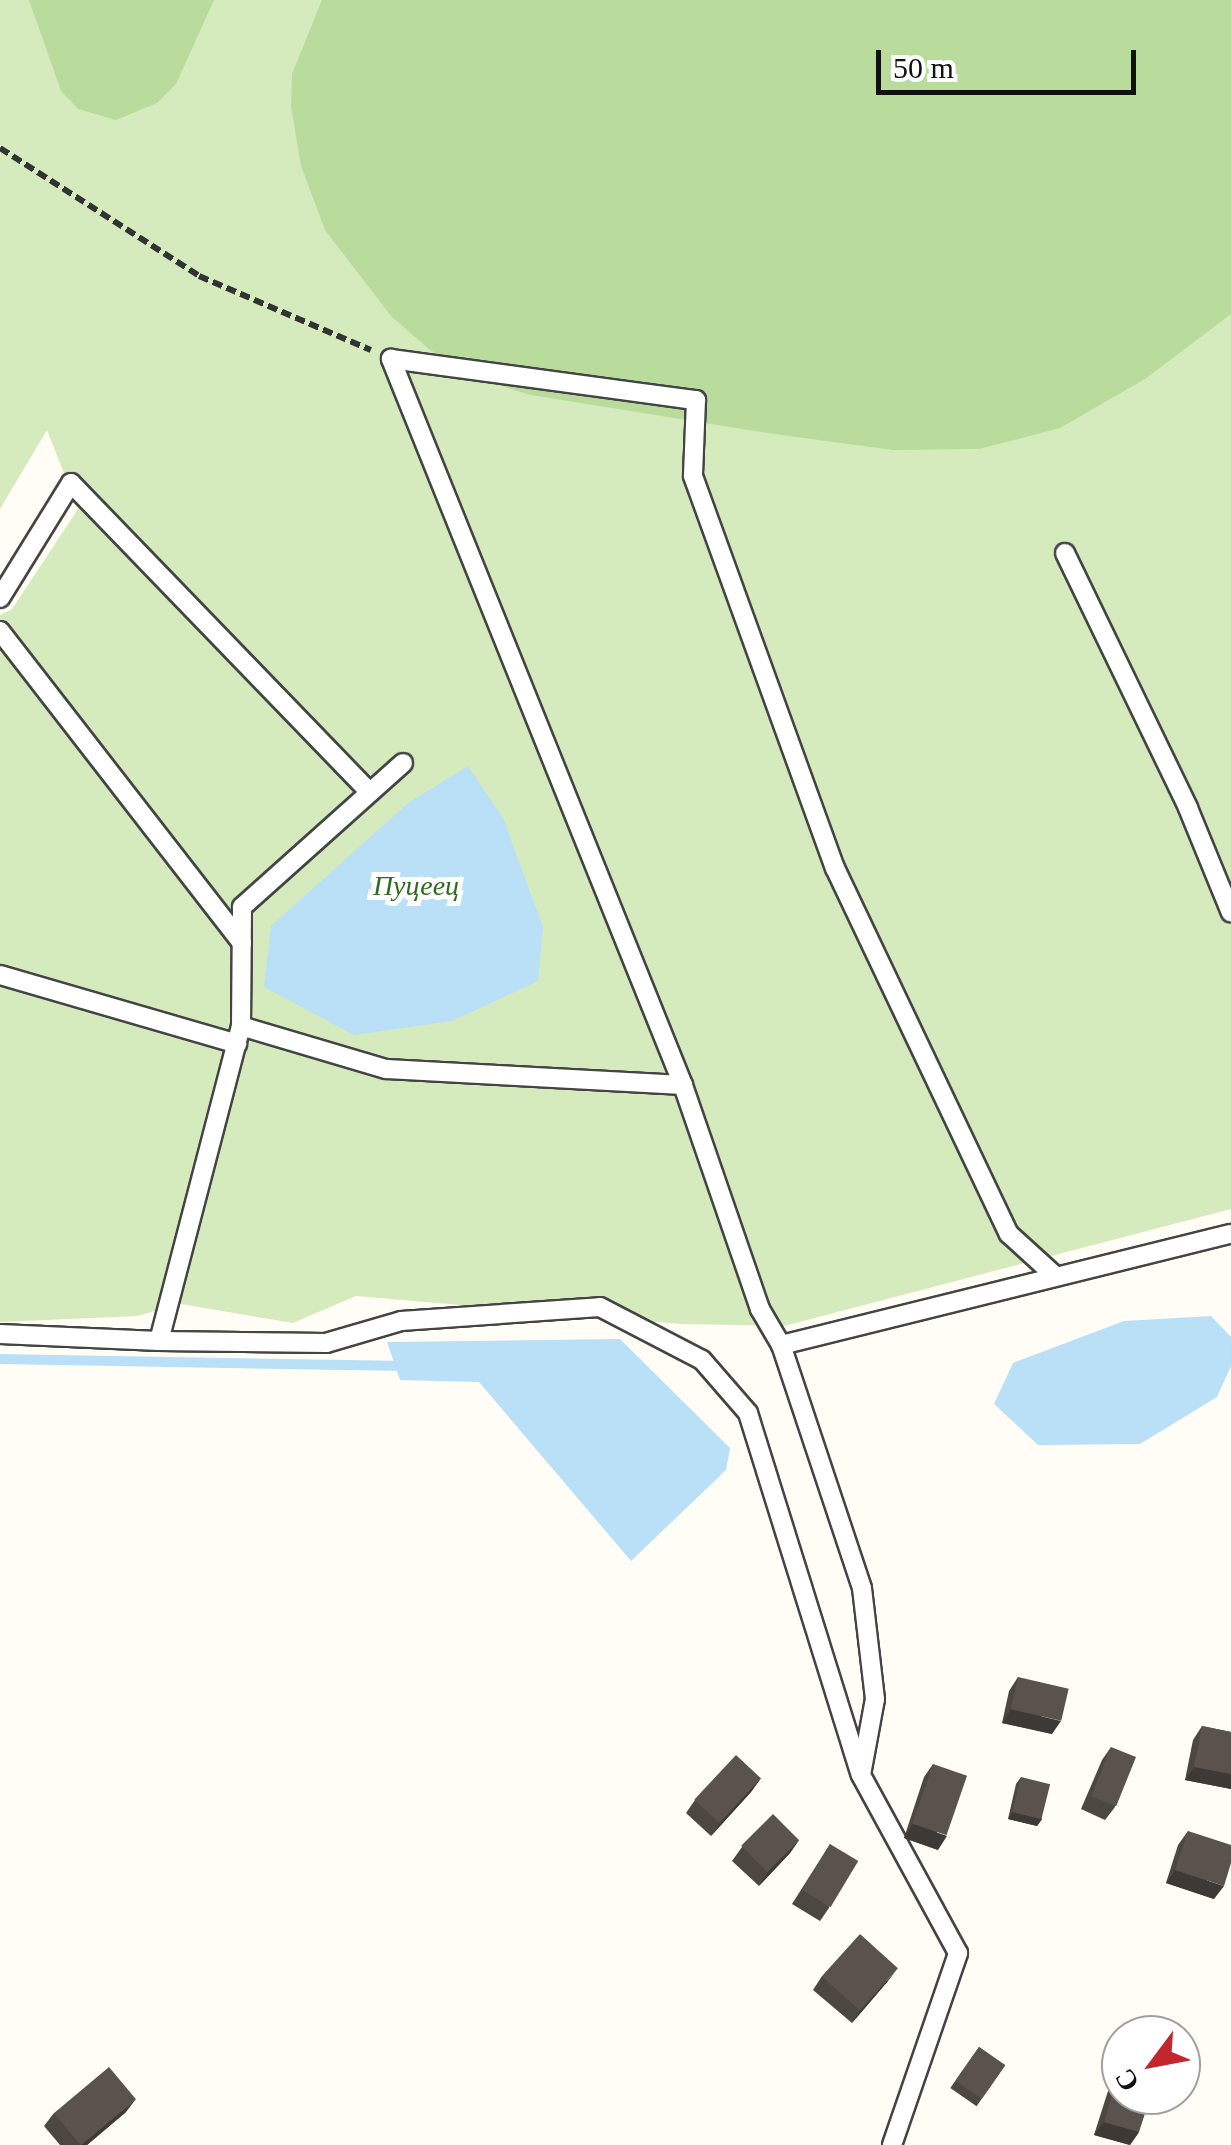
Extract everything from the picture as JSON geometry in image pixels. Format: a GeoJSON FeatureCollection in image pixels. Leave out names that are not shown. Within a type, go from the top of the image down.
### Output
{"type":"FeatureCollection","features":[{"type":"Feature","properties":{"kind":"lane"},"geometry":{"type":"LineString","coordinates":[[861,1774],[875,1698],[862,1588],[782,1345],[760,1308],[682,1086],[391,359],[696,400],[693,476],[834,868],[1009,1234],[1052,1274]]}},
{"type":"Feature","properties":{"kind":"lane"},"geometry":{"type":"LineString","coordinates":[[0,598],[71,483],[369,792]]}},
{"type":"Feature","properties":{"kind":"lane"},"geometry":{"type":"LineString","coordinates":[[1065,553],[1188,808],[1231,913]]}},
{"type":"Feature","properties":{"kind":"lane"},"geometry":{"type":"LineString","coordinates":[[0,630],[242,943]]}},
{"type":"Feature","properties":{"kind":"lane"},"geometry":{"type":"LineString","coordinates":[[159,1341],[239,1035],[242,906],[402,763]]}},
{"type":"Feature","properties":{"kind":"lane"},"geometry":{"type":"LineString","coordinates":[[0,975],[386,1069],[682,1086]]}},
{"type":"Feature","properties":{"kind":"lane"},"geometry":{"type":"LineString","coordinates":[[782,1345],[1052,1274],[1231,1234]]}},
{"type":"Feature","properties":{"kind":"lane"},"geometry":{"type":"LineString","coordinates":[[0,1334],[326,1343],[401,1320],[600,1307],[702,1360],[748,1413],[861,1774],[958,1953],[892,2145]]}},
{"type":"Feature","properties":{"kind":"path"},"geometry":{"type":"LineString","coordinates":[[0,148],[199,276],[391,359]]}},
{"type":"Feature","properties":{"kind":"green space","name":"Пуцеец"},"geometry":{"type":"Polygon","coordinates":[[[0,0],[1231,0],[1231,1209],[784,1326],[680,1324],[356,1296],[293,1323],[181,1304],[137,1316],[0,1322],[0,615],[12,609],[78,509],[47,430],[0,509],[0,0]]]}},
{"type":"Feature","properties":{"kind":"green space"},"geometry":{"type":"Polygon","coordinates":[[[29,0],[214,0],[176,84],[157,103],[116,120],[78,109],[61,91],[29,0]]]}},
{"type":"Feature","properties":{"kind":"green space"},"geometry":{"type":"Polygon","coordinates":[[[322,0],[1231,0],[1231,314],[1145,379],[1060,428],[979,449],[893,450],[774,434],[531,395],[479,379],[430,350],[391,316],[325,230],[301,166],[291,106],[292,74],[322,0]]]}},
{"type":"Feature","properties":{"kind":"water"},"geometry":{"type":"Polygon","coordinates":[[[468,766],[503,818],[543,927],[538,981],[452,1021],[354,1035],[264,987],[271,926],[408,803],[468,766]]]}},
{"type":"Feature","properties":{"kind":"water"},"geometry":{"type":"Polygon","coordinates":[[[1211,1316],[1231,1337],[1231,1366],[1217,1397],[1140,1444],[1038,1445],[994,1404],[1013,1363],[1124,1321],[1211,1316]]]}},
{"type":"Feature","properties":{"kind":"water"},"geometry":{"type":"Polygon","coordinates":[[[620,1339],[730,1448],[726,1470],[631,1561],[479,1382],[400,1380],[387,1342],[620,1339]]]}},
{"type":"Feature","properties":{"kind":"building"},"geometry":{"type":"Polygon","coordinates":[[[1018,1677],[1069,1689],[1061,1721],[1011,1709],[1018,1677]]]}},
{"type":"Feature","properties":{"kind":"building"},"geometry":{"type":"Polygon","coordinates":[[[1202,1726],[1231,1732],[1231,1774],[1194,1767],[1202,1726]]]}},
{"type":"Feature","properties":{"kind":"building"},"geometry":{"type":"Polygon","coordinates":[[[1111,1747],[1136,1757],[1116,1806],[1091,1796],[1111,1747]]]}},
{"type":"Feature","properties":{"kind":"building"},"geometry":{"type":"Polygon","coordinates":[[[736,1755],[761,1778],[719,1823],[694,1800],[736,1755]]]}},
{"type":"Feature","properties":{"kind":"building"},"geometry":{"type":"Polygon","coordinates":[[[933,1764],[967,1776],[947,1835],[912,1824],[933,1764]]]}},
{"type":"Feature","properties":{"kind":"building"},"geometry":{"type":"Polygon","coordinates":[[[1021,1777],[1050,1784],[1041,1819],[1012,1812],[1021,1777]]]}},
{"type":"Feature","properties":{"kind":"building"},"geometry":{"type":"Polygon","coordinates":[[[773,1814],[799,1840],[767,1872],[741,1846],[773,1814]]]}},
{"type":"Feature","properties":{"kind":"building"},"geometry":{"type":"Polygon","coordinates":[[[1188,1831],[1231,1845],[1231,1863],[1224,1886],[1175,1870],[1188,1831]]]}},
{"type":"Feature","properties":{"kind":"building"},"geometry":{"type":"Polygon","coordinates":[[[830,1844],[858,1861],[830,1907],[802,1890],[830,1844]]]}},
{"type":"Feature","properties":{"kind":"building"},"geometry":{"type":"Polygon","coordinates":[[[860,1934],[898,1968],[860,2010],[822,1976],[860,1934]]]}},
{"type":"Feature","properties":{"kind":"building"},"geometry":{"type":"Polygon","coordinates":[[[979,2047],[1005,2065],[982,2099],[955,2081],[979,2047]]]}},
{"type":"Feature","properties":{"kind":"building"},"geometry":{"type":"Polygon","coordinates":[[[109,2067],[136,2099],[81,2145],[54,2113],[109,2067]]]}},
{"type":"Feature","properties":{"kind":"building"},"geometry":{"type":"Polygon","coordinates":[[[1106,2115],[1145,2115],[1139,2132],[1104,2122],[1106,2115]]]}},
{"type":"Feature","properties":{"kind":"waterway"},"geometry":{"type":"LineString","coordinates":[[0,1359],[408,1366]]}}]}
